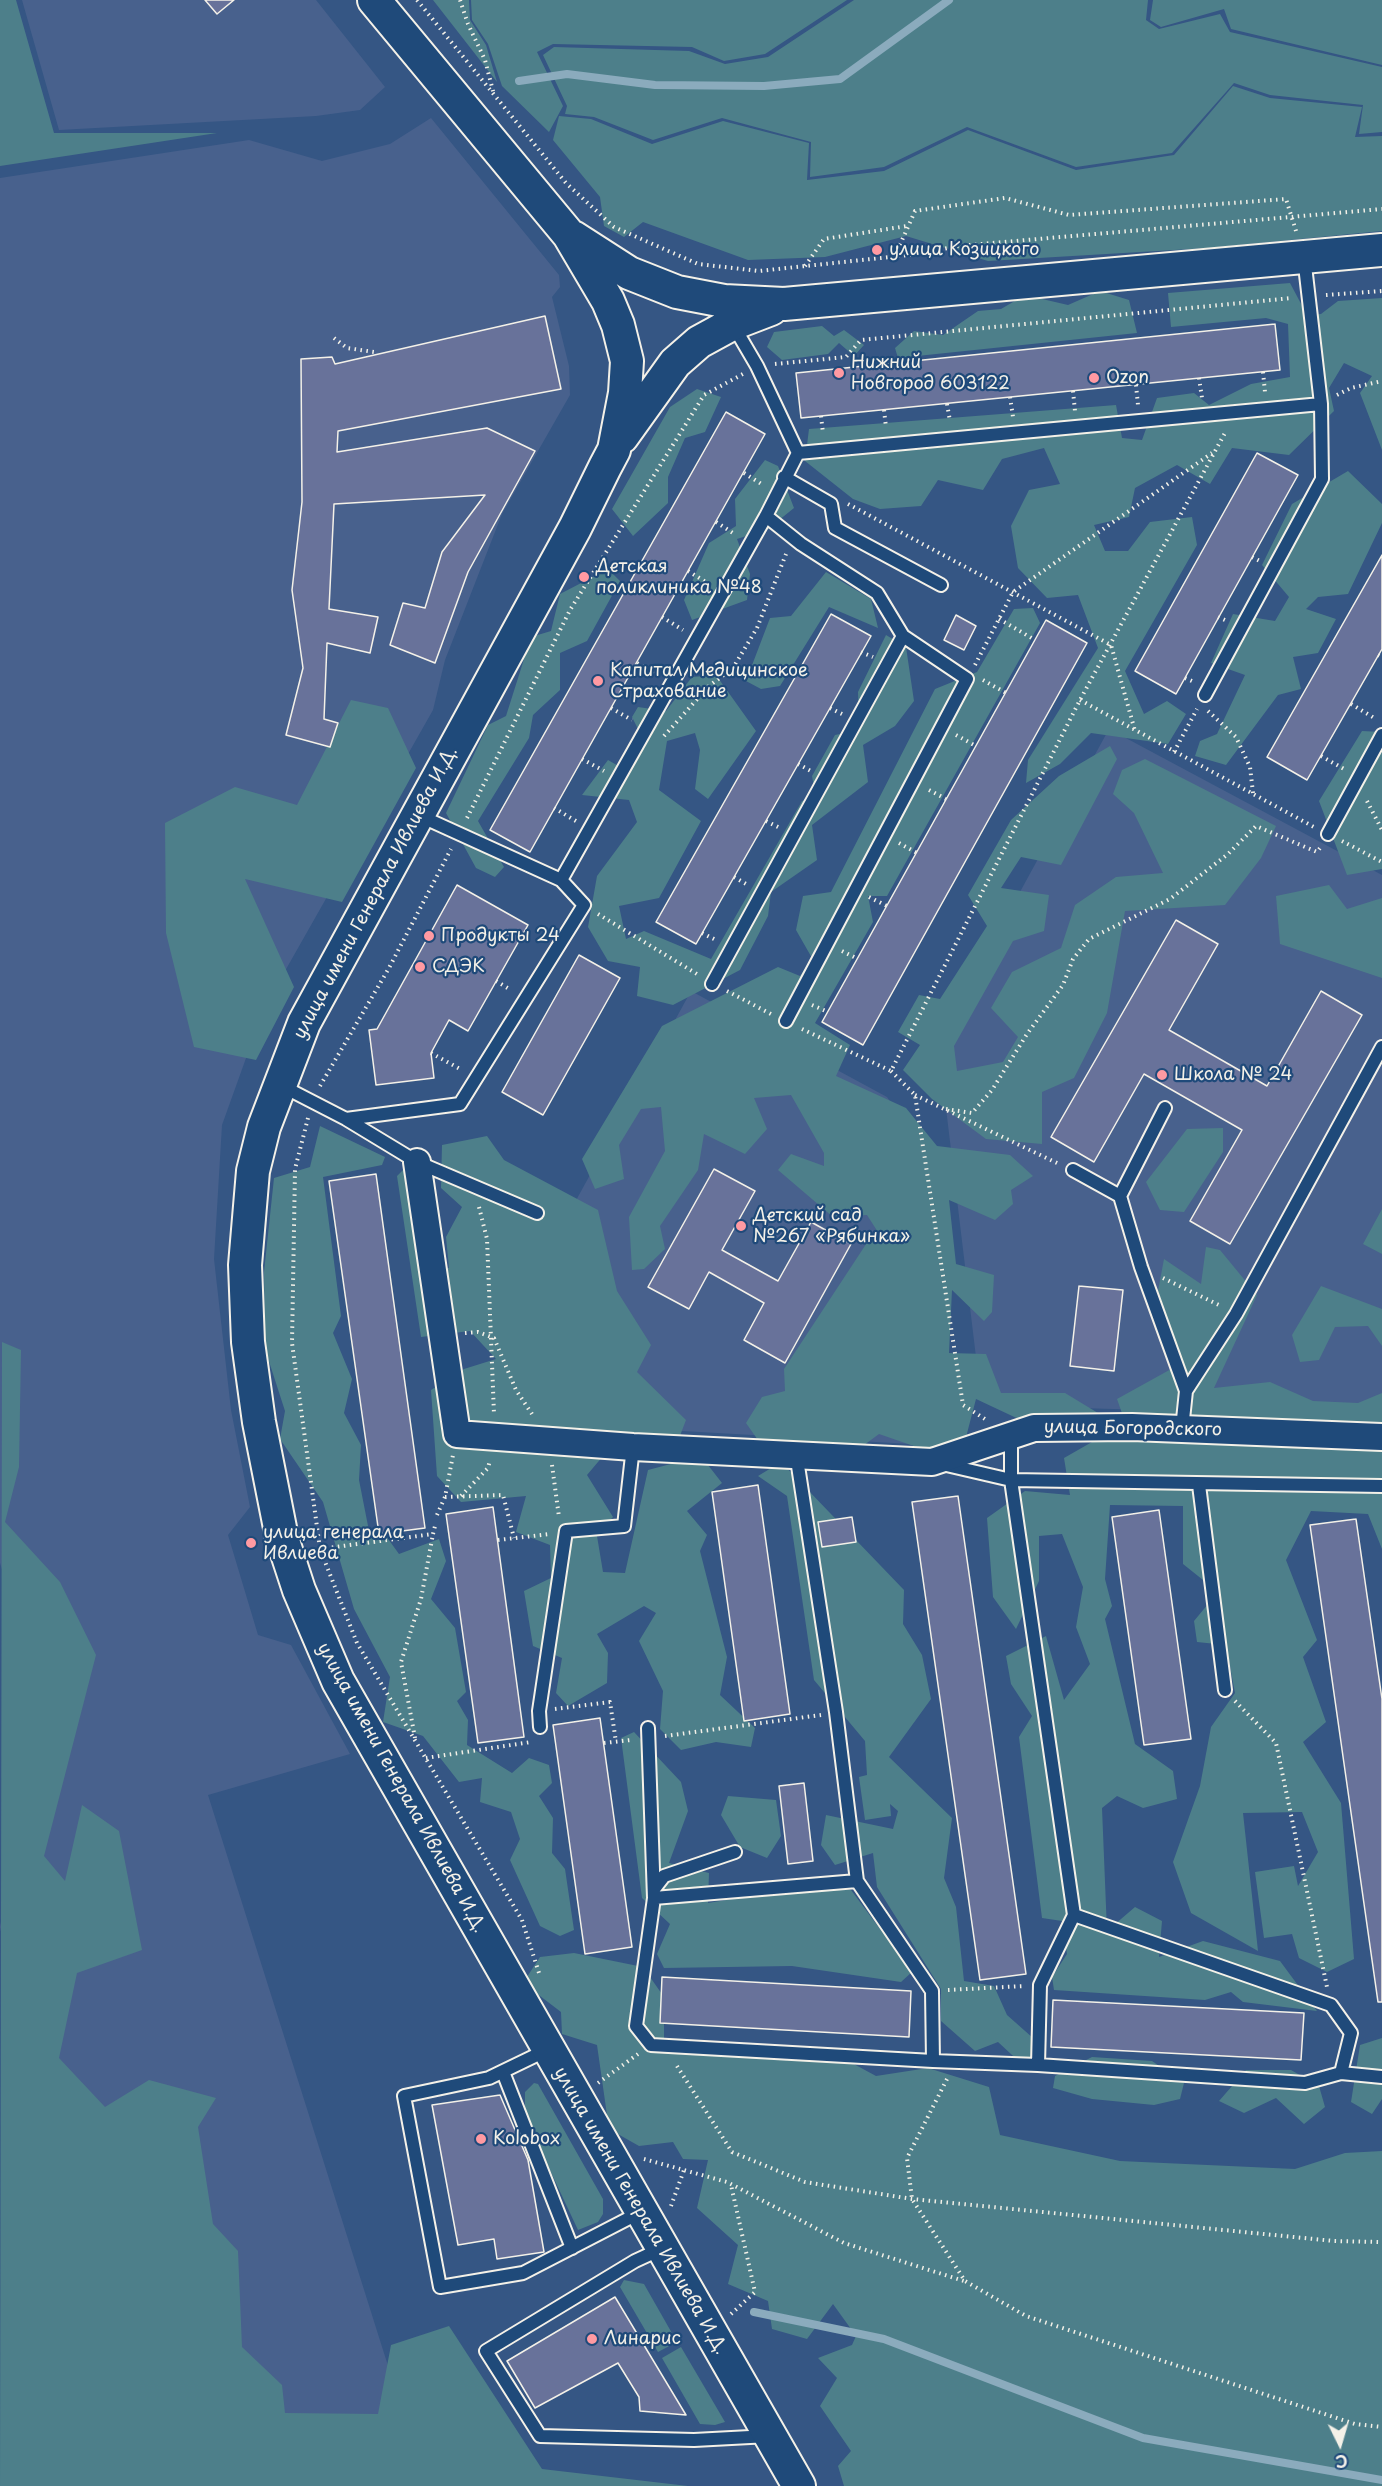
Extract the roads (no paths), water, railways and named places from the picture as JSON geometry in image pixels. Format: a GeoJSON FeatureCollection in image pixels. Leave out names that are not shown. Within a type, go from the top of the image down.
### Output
{"type":"FeatureCollection","features":[{"type":"Feature","properties":{"kind":"street","name":"улица имени Генерала Ивлиева И.Д."},"geometry":{"type":"LineString","coordinates":[[374,0],[569,235],[608,301],[618,325],[627,361],[625,393],[614,450],[575,528],[304,1023],[264,1127],[253,1171],[245,1265],[248,1342],[259,1422],[282,1538],[299,1590],[338,1681],[547,2050],[654,2214],[662,2249],[800,2486]]}},
{"type":"Feature","properties":{"kind":"street"},"geometry":{"type":"LineString","coordinates":[[569,235],[629,273],[677,292],[724,301],[784,304],[1382,250]]}},
{"type":"Feature","properties":{"kind":"street"},"geometry":{"type":"LineString","coordinates":[[614,450],[647,399],[675,363],[699,342],[732,324],[784,304]]}},
{"type":"Feature","properties":{"kind":"street","name":"улица Богородского"},"geometry":{"type":"LineString","coordinates":[[417,1162],[457,1434],[633,1447],[796,1453],[932,1462],[1034,1428],[1182,1429],[1382,1437]]}},
{"type":"Feature","properties":{"kind":"lane"},"geometry":{"type":"LineString","coordinates":[[1202,701],[1322,479],[1320,404],[1304,257]]}},
{"type":"Feature","properties":{"kind":"lane"},"geometry":{"type":"LineString","coordinates":[[732,324],[757,366],[798,453]]}},
{"type":"Feature","properties":{"kind":"lane"},"geometry":{"type":"LineString","coordinates":[[798,453],[1320,404]]}},
{"type":"Feature","properties":{"kind":"lane"},"geometry":{"type":"LineString","coordinates":[[561,880],[766,516],[798,453]]}},
{"type":"Feature","properties":{"kind":"lane"},"geometry":{"type":"LineString","coordinates":[[784,477],[831,504],[835,528],[941,585]]}},
{"type":"Feature","properties":{"kind":"lane"},"geometry":{"type":"LineString","coordinates":[[766,516],[791,536],[877,593],[903,636],[969,676],[786,1021]]}},
{"type":"Feature","properties":{"kind":"lane"},"geometry":{"type":"LineString","coordinates":[[712,984],[903,636]]}},
{"type":"Feature","properties":{"kind":"lane"},"geometry":{"type":"LineString","coordinates":[[1328,834],[1382,735]]}},
{"type":"Feature","properties":{"kind":"lane"},"geometry":{"type":"LineString","coordinates":[[346,1119],[460,1104],[584,905],[561,880],[417,815]]}},
{"type":"Feature","properties":{"kind":"lane"},"geometry":{"type":"LineString","coordinates":[[1186,1391],[1236,1314],[1382,1047]]}},
{"type":"Feature","properties":{"kind":"lane"},"geometry":{"type":"LineString","coordinates":[[279,1085],[346,1119],[417,1162],[537,1213]]}},
{"type":"Feature","properties":{"kind":"lane"},"geometry":{"type":"LineString","coordinates":[[1165,1108],[1120,1196],[1141,1267],[1186,1391],[1182,1429]]}},
{"type":"Feature","properties":{"kind":"lane"},"geometry":{"type":"LineString","coordinates":[[1073,1170],[1120,1196]]}},
{"type":"Feature","properties":{"kind":"lane"},"geometry":{"type":"LineString","coordinates":[[1011,1435],[1011,1480],[1074,1915],[1040,1985],[1038,2065]]}},
{"type":"Feature","properties":{"kind":"lane"},"geometry":{"type":"LineString","coordinates":[[540,1727],[539,1711],[565,1532],[624,1526],[633,1447]]}},
{"type":"Feature","properties":{"kind":"lane"},"geometry":{"type":"LineString","coordinates":[[796,1453],[836,1712],[857,1881],[932,1990],[933,2061]]}},
{"type":"Feature","properties":{"kind":"lane"},"geometry":{"type":"LineString","coordinates":[[932,1462],[1011,1480],[1199,1485],[1382,1486]]}},
{"type":"Feature","properties":{"kind":"lane"},"geometry":{"type":"LineString","coordinates":[[1199,1485],[1225,1690]]}},
{"type":"Feature","properties":{"kind":"lane"},"geometry":{"type":"LineString","coordinates":[[648,1733],[654,1893],[636,2026],[651,2045],[1038,2065],[1305,2083],[1341,2073],[1382,2077]]}},
{"type":"Feature","properties":{"kind":"lane"},"geometry":{"type":"LineString","coordinates":[[654,1893],[664,1876],[735,1852]]}},
{"type":"Feature","properties":{"kind":"lane"},"geometry":{"type":"LineString","coordinates":[[654,1893],[857,1881]]}},
{"type":"Feature","properties":{"kind":"lane"},"geometry":{"type":"LineString","coordinates":[[1074,1915],[1331,2005],[1351,2033],[1341,2073]]}},
{"type":"Feature","properties":{"kind":"lane"},"geometry":{"type":"LineString","coordinates":[[547,2050],[489,2078],[404,2096],[440,2287],[523,2273],[572,2248],[654,2214]]}},
{"type":"Feature","properties":{"kind":"lane"},"geometry":{"type":"LineString","coordinates":[[502,2072],[572,2248]]}},
{"type":"Feature","properties":{"kind":"lane"},"geometry":{"type":"LineString","coordinates":[[662,2249],[635,2261],[486,2352],[540,2436],[694,2440],[770,2436]]}},
{"type":"Feature","properties":{"kind":"waterway"},"geometry":{"type":"LineString","coordinates":[[519,81],[567,74],[655,85],[764,86],[840,79],[949,0]]}},
{"type":"Feature","properties":{"kind":"waterway"},"geometry":{"type":"LineString","coordinates":[[754,2312],[884,2339],[1143,2438],[1382,2480]]}},
{"type":"Feature","properties":{"kind":"place","name":"улица Козицкого"},"geometry":{"type":"Point","coordinates":[877,250]}},
{"type":"Feature","properties":{"kind":"place","name":"Нижний Новгород 603122"},"geometry":{"type":"Point","coordinates":[839,373]}},
{"type":"Feature","properties":{"kind":"place","name":"Ozon"},"geometry":{"type":"Point","coordinates":[1094,378]}},
{"type":"Feature","properties":{"kind":"place","name":"Детская поликлиника №48"},"geometry":{"type":"Point","coordinates":[584,577]}},
{"type":"Feature","properties":{"kind":"place","name":"Капитал Медицинское Страхование"},"geometry":{"type":"Point","coordinates":[598,681]}},
{"type":"Feature","properties":{"kind":"place","name":"Продукты 24"},"geometry":{"type":"Point","coordinates":[429,936]}},
{"type":"Feature","properties":{"kind":"place","name":"СДЭК"},"geometry":{"type":"Point","coordinates":[420,967]}},
{"type":"Feature","properties":{"kind":"place","name":"Школа № 24"},"geometry":{"type":"Point","coordinates":[1162,1075]}},
{"type":"Feature","properties":{"kind":"place","name":"Детский сад №267 «Рябинка»"},"geometry":{"type":"Point","coordinates":[741,1226]}},
{"type":"Feature","properties":{"kind":"place","name":"улица генерала Ивлиева"},"geometry":{"type":"Point","coordinates":[251,1543]}},
{"type":"Feature","properties":{"kind":"place","name":"Kolobox"},"geometry":{"type":"Point","coordinates":[481,2139]}},
{"type":"Feature","properties":{"kind":"place","name":"Линарис"},"geometry":{"type":"Point","coordinates":[592,2339]}}]}
